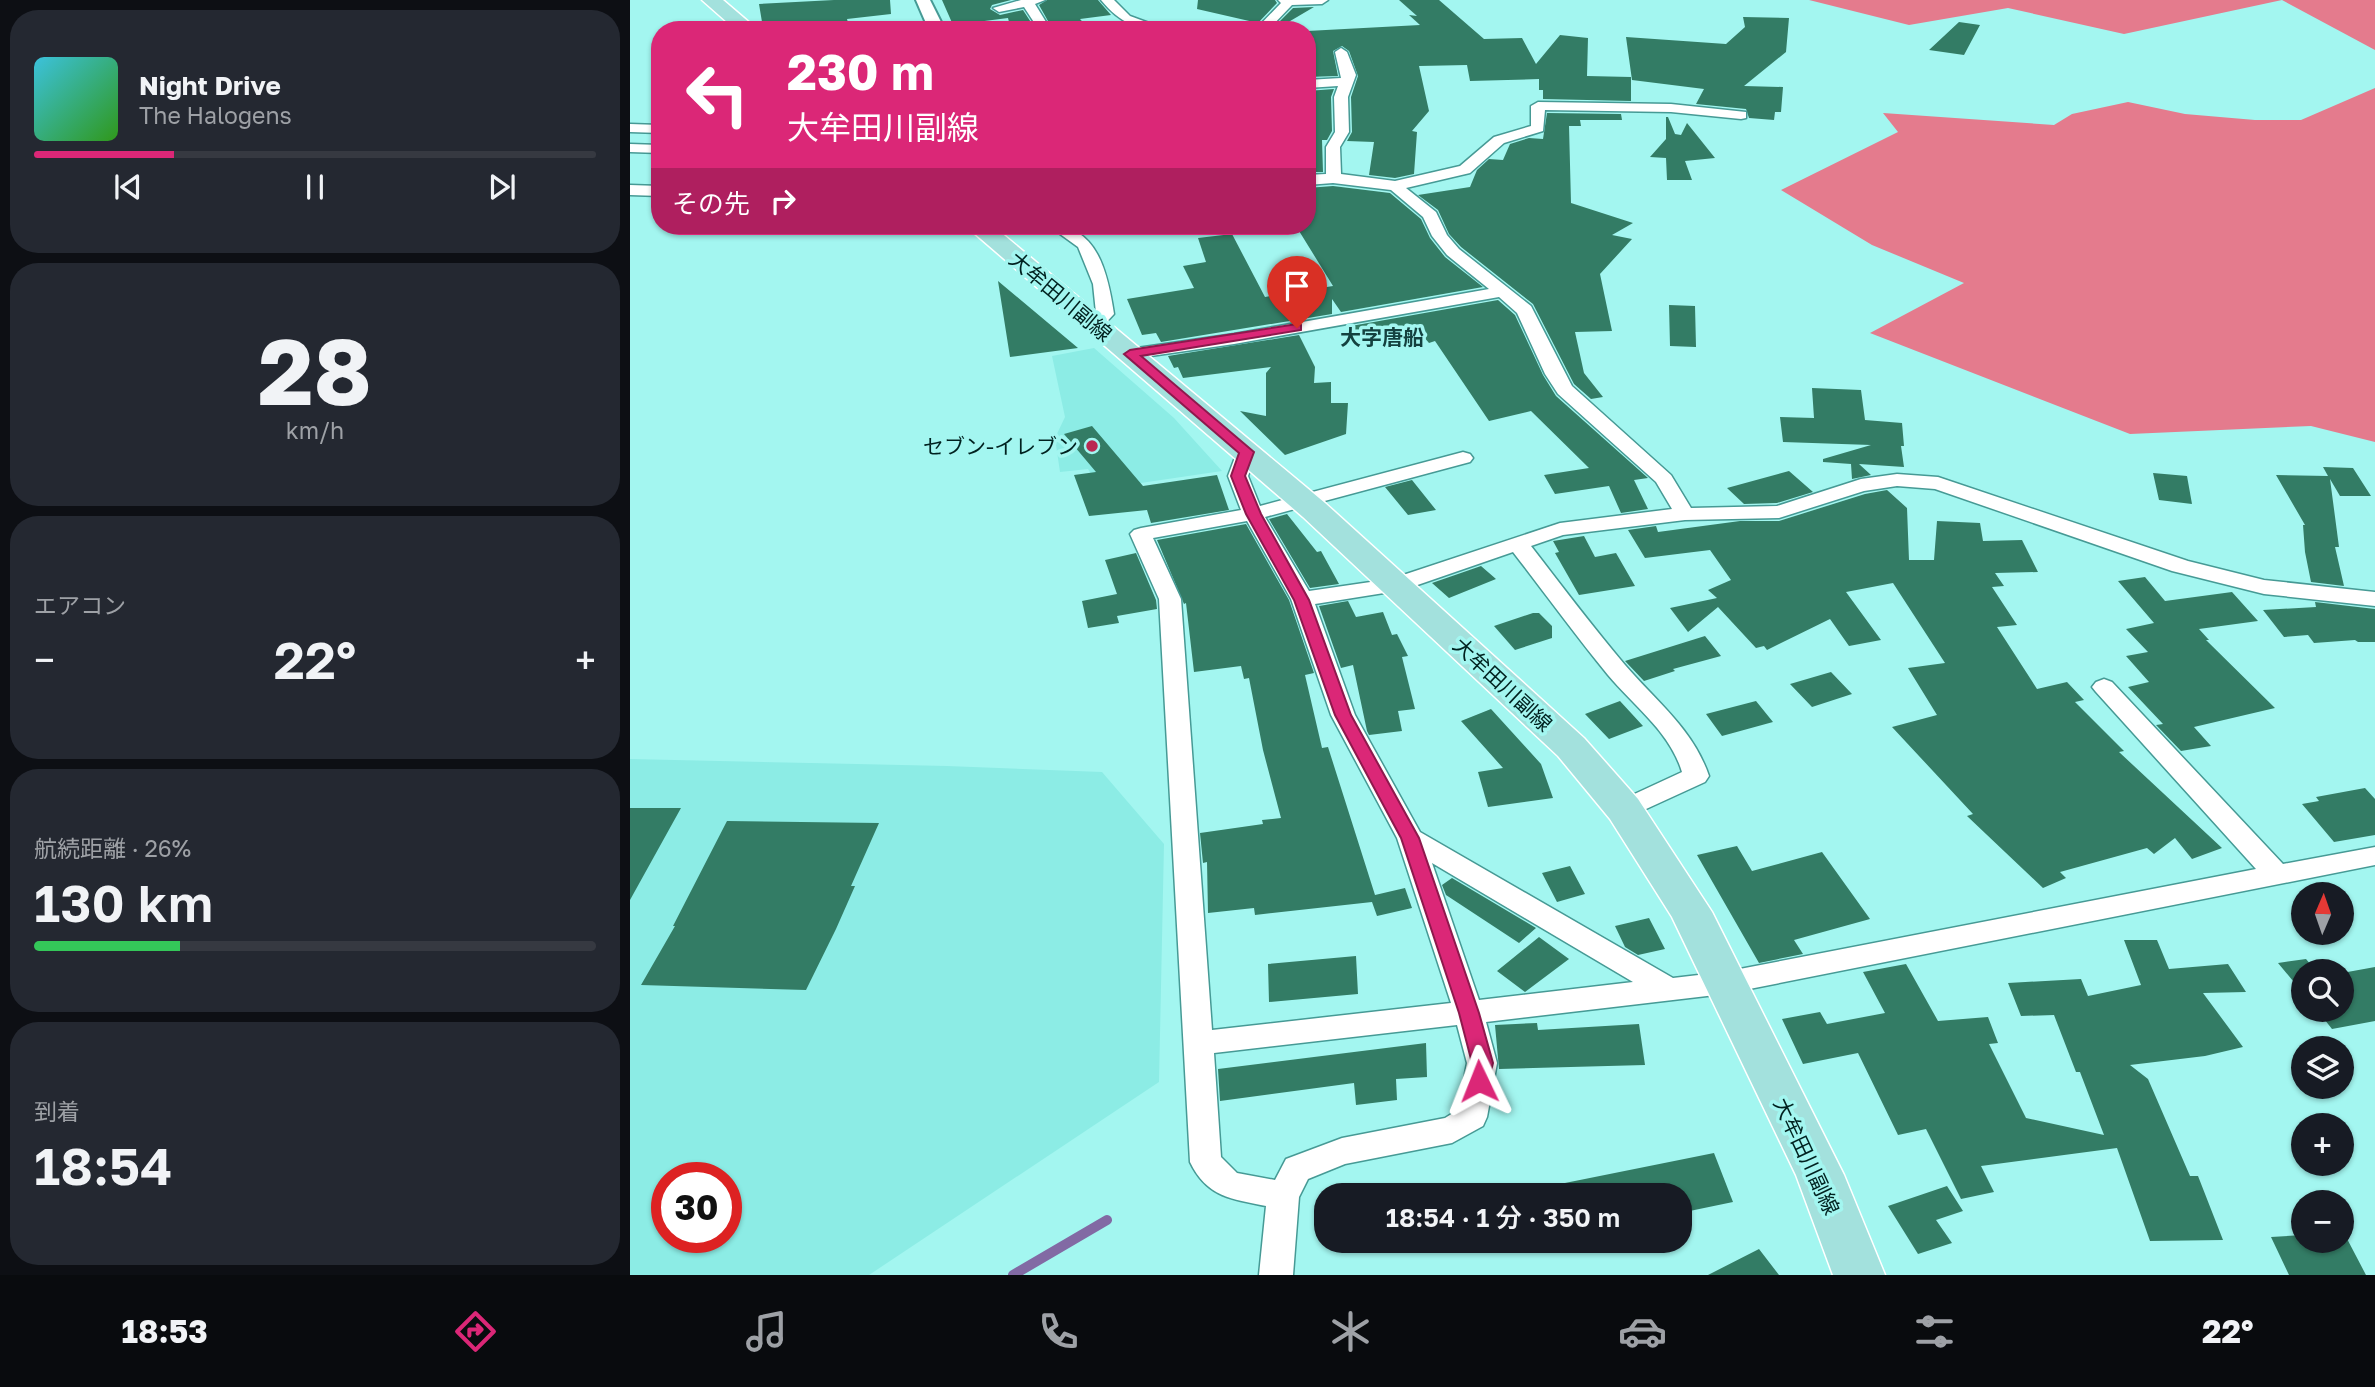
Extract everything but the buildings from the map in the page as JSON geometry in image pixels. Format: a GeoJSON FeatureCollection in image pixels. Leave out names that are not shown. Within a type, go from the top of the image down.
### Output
{"type":"FeatureCollection","features":[{"type":"Feature","properties":{"kind":"main road"},"geometry":{"type":"LineString","coordinates":[[711,0],[737,21]]}},
{"type":"Feature","properties":{"kind":"main road","name":"大牟田川副線"},"geometry":{"type":"LineString","coordinates":[[988,235],[1303,501],[1571,747],[1624,809],[1691,912],[1820,1175],[1859,1275]]}},
{"type":"Feature","properties":{"kind":"street"},"geometry":{"type":"LineString","coordinates":[[923,0],[932,21]]}},
{"type":"Feature","properties":{"kind":"street"},"geometry":{"type":"LineString","coordinates":[[1107,0],[1130,21]]}},
{"type":"Feature","properties":{"kind":"street"},"geometry":{"type":"LineString","coordinates":[[1269,21],[1286,1],[1322,0]]}},
{"type":"Feature","properties":{"kind":"street"},"geometry":{"type":"LineString","coordinates":[[999,8],[1034,1],[1042,21]]}},
{"type":"Feature","properties":{"kind":"street"},"geometry":{"type":"LineString","coordinates":[[1333,178],[1333,148],[1339,139],[1343,122],[1341,97],[1349,75],[1340,52]]}},
{"type":"Feature","properties":{"kind":"street"},"geometry":{"type":"LineString","coordinates":[[1316,84],[1345,82]]}},
{"type":"Feature","properties":{"kind":"street"},"geometry":{"type":"LineString","coordinates":[[1316,179],[1333,178],[1395,186],[1437,174],[1465,170],[1499,140],[1538,128],[1538,106],[1671,108],[1741,115]]}},
{"type":"Feature","properties":{"kind":"street"},"geometry":{"type":"LineString","coordinates":[[630,128],[651,129]]}},
{"type":"Feature","properties":{"kind":"street"},"geometry":{"type":"LineString","coordinates":[[630,148],[651,149]]}},
{"type":"Feature","properties":{"kind":"street"},"geometry":{"type":"LineString","coordinates":[[1395,186],[1430,215],[1440,236],[1453,252],[1525,310],[1564,390],[1664,480],[1685,514]]}},
{"type":"Feature","properties":{"kind":"street"},"geometry":{"type":"LineString","coordinates":[[630,190],[651,191]]}},
{"type":"Feature","properties":{"kind":"street"},"geometry":{"type":"LineString","coordinates":[[1070,235],[1085,245],[1101,284],[1105,314],[1094,326]]}},
{"type":"Feature","properties":{"kind":"street"},"geometry":{"type":"LineString","coordinates":[[1130,354],[1234,339],[1501,292]]}},
{"type":"Feature","properties":{"kind":"street"},"geometry":{"type":"LineString","coordinates":[[1247,452],[1238,476],[1254,514],[1301,600],[1343,715],[1410,838],[1469,1013],[1482,1063],[1472,1117],[1452,1130],[1342,1151],[1297,1168],[1283,1196],[1276,1275]]}},
{"type":"Feature","properties":{"kind":"street"},"geometry":{"type":"LineString","coordinates":[[1283,1196],[1228,1185],[1206,1161],[1170,598],[1141,534],[1254,514],[1463,458]]}},
{"type":"Feature","properties":{"kind":"street"},"geometry":{"type":"LineString","coordinates":[[1301,600],[1395,585],[1560,528],[1685,514],[1779,512],[1861,485],[1897,481],[1938,483],[2180,566],[2264,587],[2375,599]]}},
{"type":"Feature","properties":{"kind":"street"},"geometry":{"type":"LineString","coordinates":[[1518,544],[1622,677],[1667,721],[1692,758],[1696,776],[1624,809]]}},
{"type":"Feature","properties":{"kind":"street"},"geometry":{"type":"LineString","coordinates":[[2105,687],[2277,875]]}},
{"type":"Feature","properties":{"kind":"street"},"geometry":{"type":"LineString","coordinates":[[1410,838],[1670,990]]}},
{"type":"Feature","properties":{"kind":"street"},"geometry":{"type":"LineString","coordinates":[[1199,1043],[1724,983],[2375,856]]}},
{"type":"Feature","properties":{"kind":"shaded area"},"geometry":{"type":"Polygon","coordinates":[[[1809,0],[2282,0],[2124,34],[2008,8],[1909,25],[1809,0]]]}},
{"type":"Feature","properties":{"kind":"shaded area"},"geometry":{"type":"Polygon","coordinates":[[[2282,0],[2375,0],[2375,50],[2282,0]]]}},
{"type":"Feature","properties":{"kind":"shaded area"},"geometry":{"type":"Polygon","coordinates":[[[2375,88],[2375,442],[2311,426],[2130,434],[1870,333],[1964,283],[1872,245],[1781,190],[1898,132],[1883,113],[2054,125],[2072,114],[2128,102],[2185,114],[2255,120],[2301,120],[2375,88]]]}},
{"type":"Feature","properties":{"kind":"shaded area"},"geometry":{"type":"Polygon","coordinates":[[[1094,348],[1174,418],[1222,471],[1100,489],[1088,469],[1060,472],[1055,438],[1065,417],[1052,356],[1094,348]]]}},
{"type":"Feature","properties":{"kind":"shaded area"},"geometry":{"type":"Polygon","coordinates":[[[630,759],[1102,772],[1164,844],[1159,1082],[869,1275],[630,1275],[630,759]]]}},
{"type":"Feature","properties":{"kind":"waterway"},"geometry":{"type":"LineString","coordinates":[[1013,1275],[1107,1220]]}},
{"type":"Feature","properties":{"kind":"place","name":"セブン-イレブン"},"geometry":{"type":"Point","coordinates":[1092,446]}},
{"type":"Feature","properties":{"kind":"district","name":"大字唐船"},"geometry":{"type":"Point","coordinates":[1382,337]}},
{"type":"Feature","properties":{"kind":"route"},"geometry":{"type":"LineString","coordinates":[[1297,328],[1130,354],[1247,452],[1238,476],[1254,514],[1301,600],[1343,715],[1410,838],[1469,1013],[1482,1063],[1479,1081]]}}]}
